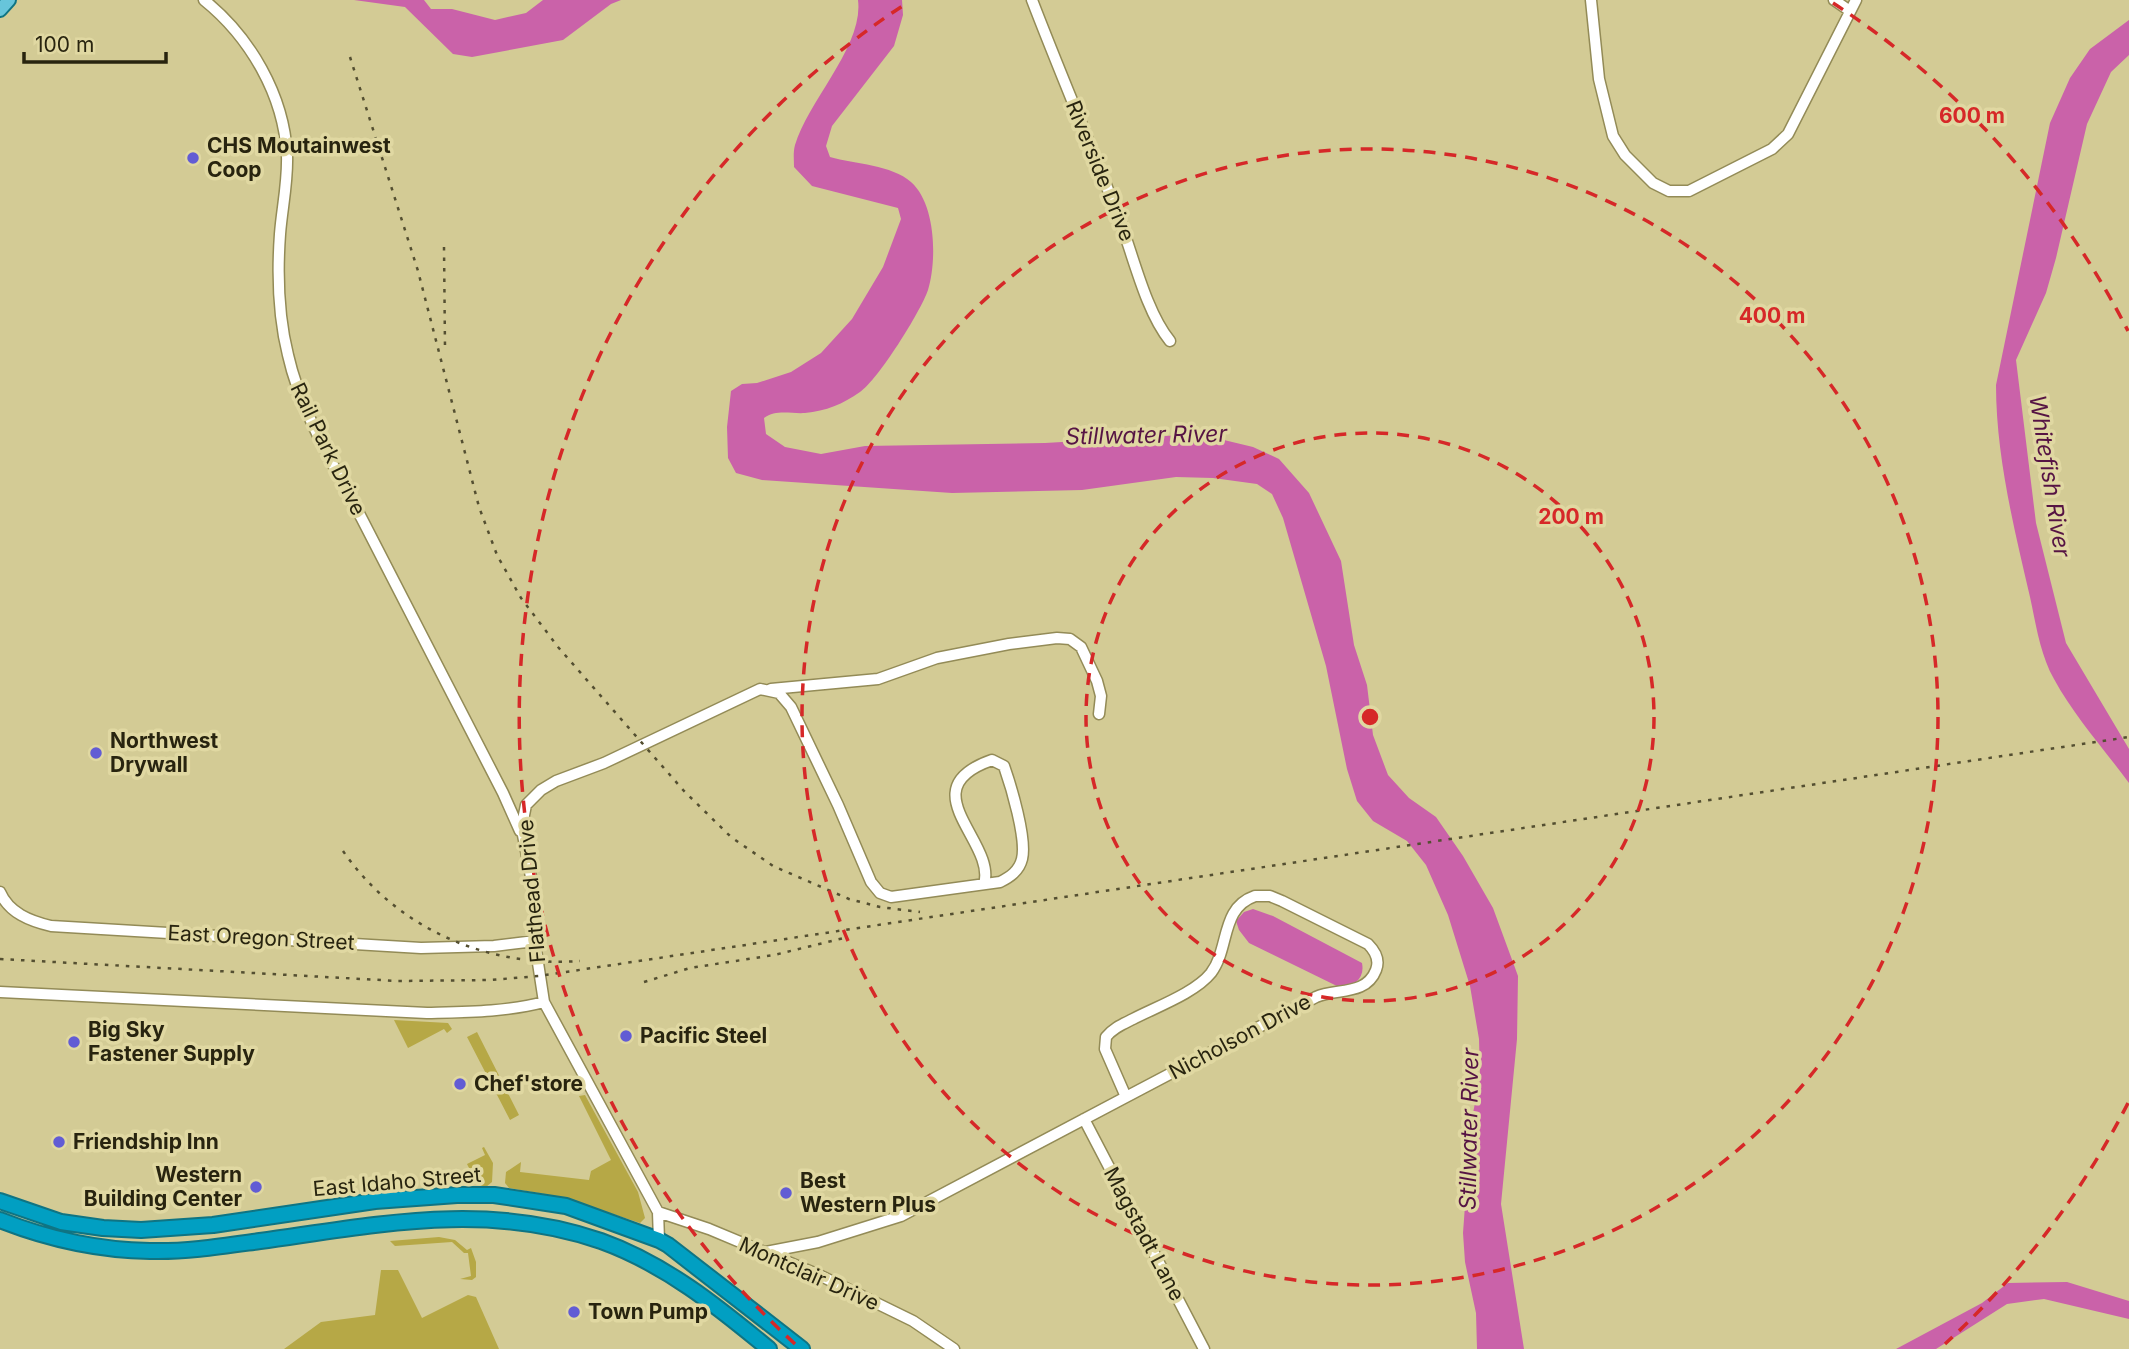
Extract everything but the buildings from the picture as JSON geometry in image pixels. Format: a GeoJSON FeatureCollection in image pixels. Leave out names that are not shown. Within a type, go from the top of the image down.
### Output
{"type":"FeatureCollection","features":[{"type":"Feature","properties":{"kind":"highway","name":"East Idaho Street"},"geometry":{"type":"LineString","coordinates":[[0,1201],[61,1222],[141,1230],[213,1225],[375,1201],[457,1195],[494,1195],[566,1206],[659,1240],[802,1349]]}},
{"type":"Feature","properties":{"kind":"highway","name":"East Idaho Street"},"geometry":{"type":"LineString","coordinates":[[0,1220],[75,1243],[150,1251],[203,1249],[444,1218],[525,1222],[600,1241],[645,1260],[707,1299],[769,1349]]}},
{"type":"Feature","properties":{"kind":"main road"},"geometry":{"type":"LineString","coordinates":[[0,10],[9,0]]}},
{"type":"Feature","properties":{"kind":"street","name":"Rail Park Drive"},"geometry":{"type":"LineString","coordinates":[[204,0],[248,46],[264,74],[283,127],[286,186],[278,275],[279,312],[296,388],[512,810],[524,845]]}},
{"type":"Feature","properties":{"kind":"street","name":"Riverside Drive"},"geometry":{"type":"LineString","coordinates":[[1032,0],[1144,288],[1160,327],[1170,341]]}},
{"type":"Feature","properties":{"kind":"street"},"geometry":{"type":"LineString","coordinates":[[1591,0],[1599,79],[1613,136],[1625,155],[1653,183],[1669,191],[1689,191],[1772,149],[1788,134],[1856,0]]}},
{"type":"Feature","properties":{"kind":"street"},"geometry":{"type":"LineString","coordinates":[[1834,0],[1850,11]]}},
{"type":"Feature","properties":{"kind":"street"},"geometry":{"type":"LineString","coordinates":[[760,689],[878,679],[937,658],[1009,643],[1070,639],[1082,647],[1090,662],[1101,696],[1099,714]]}},
{"type":"Feature","properties":{"kind":"street","name":"Flathead Drive"},"geometry":{"type":"LineString","coordinates":[[544,1002],[535,941],[535,898],[522,824],[526,805],[541,790],[556,781],[643,745],[760,689]]}},
{"type":"Feature","properties":{"kind":"street"},"geometry":{"type":"LineString","coordinates":[[760,689],[779,693],[791,707],[838,805],[870,882],[880,893],[891,897],[1000,882],[1014,874],[1022,859],[1023,841],[1004,766],[992,760],[979,765],[965,774],[957,788],[956,802],[963,822],[985,865],[984,884]]}},
{"type":"Feature","properties":{"kind":"street","name":"East Oregon Street"},"geometry":{"type":"LineString","coordinates":[[0,892],[10,908],[36,922],[51,926],[421,948],[494,946],[535,941]]}},
{"type":"Feature","properties":{"kind":"street","name":"Nicholson Drive"},"geometry":{"type":"LineString","coordinates":[[755,1250],[771,1252],[818,1242],[901,1216],[1320,995],[1350,991],[1363,986],[1376,970],[1374,950],[1363,941],[1275,898],[1260,895],[1244,901],[1232,916],[1218,959],[1207,977],[1106,1037],[1105,1049],[1126,1097]]}},
{"type":"Feature","properties":{"kind":"street"},"geometry":{"type":"LineString","coordinates":[[0,992],[427,1013],[483,1012],[544,1002],[657,1212],[659,1240]]}},
{"type":"Feature","properties":{"kind":"street","name":"Magstadt Lane"},"geometry":{"type":"LineString","coordinates":[[1084,1119],[1204,1349]]}},
{"type":"Feature","properties":{"kind":"street","name":"Montclair Drive"},"geometry":{"type":"LineString","coordinates":[[657,1212],[709,1230],[819,1276],[913,1321],[954,1349]]}},
{"type":"Feature","properties":{"kind":"shaded area"},"geometry":{"type":"Polygon","coordinates":[[[354,0],[424,0],[431,9],[452,9],[495,20],[526,13],[543,0],[621,0],[611,4],[563,40],[472,57],[453,54],[405,7],[354,0]]]}},
{"type":"Feature","properties":{"kind":"shaded area"},"geometry":{"type":"Polygon","coordinates":[[[858,0],[902,0],[903,15],[894,46],[832,126],[826,146],[830,157],[894,172],[911,182],[919,192],[930,218],[933,249],[931,278],[924,300],[908,328],[868,385],[847,400],[827,409],[769,415],[764,418],[766,434],[785,447],[821,454],[865,446],[1045,443],[1199,434],[1253,447],[1279,459],[1309,493],[1341,561],[1354,645],[1367,685],[1373,735],[1388,775],[1409,798],[1436,817],[1463,856],[1493,908],[1518,976],[1517,1039],[1501,1204],[1524,1349],[1477,1349],[1476,1313],[1465,1262],[1463,1233],[1471,1123],[1480,1078],[1479,1039],[1470,986],[1448,915],[1426,865],[1407,841],[1373,821],[1357,801],[1347,769],[1326,666],[1283,518],[1272,494],[1257,484],[1213,478],[1176,477],[1082,490],[952,493],[762,480],[736,473],[728,458],[727,427],[731,391],[742,384],[757,383],[791,372],[821,353],[852,319],[883,267],[901,219],[898,208],[812,186],[794,167],[794,148],[802,128],[853,35],[858,17],[858,0]]]}},
{"type":"Feature","properties":{"kind":"shaded area"},"geometry":{"type":"Polygon","coordinates":[[[2129,20],[2129,55],[2111,72],[2087,124],[2046,293],[2016,360],[2036,523],[2066,643],[2129,749],[2129,783],[2071,706],[2045,659],[2007,492],[1999,438],[1996,385],[2050,123],[2070,78],[2090,49],[2129,20]]]}},
{"type":"Feature","properties":{"kind":"shaded area"},"geometry":{"type":"Polygon","coordinates":[[[1253,909],[1273,916],[1362,963],[1360,977],[1355,983],[1341,988],[1249,943],[1236,921],[1244,912],[1253,909]]]}},
{"type":"Feature","properties":{"kind":"shaded area"},"geometry":{"type":"Polygon","coordinates":[[[394,1020],[448,1023],[452,1029],[447,1033],[444,1029],[408,1048],[394,1020]]]}},
{"type":"Feature","properties":{"kind":"shaded area"},"geometry":{"type":"Polygon","coordinates":[[[477,1032],[519,1115],[510,1120],[467,1037],[477,1032]]]}},
{"type":"Feature","properties":{"kind":"shaded area"},"geometry":{"type":"Polygon","coordinates":[[[585,1095],[638,1192],[645,1218],[640,1223],[561,1197],[509,1188],[505,1183],[506,1172],[521,1162],[520,1172],[589,1180],[591,1171],[611,1160],[579,1096],[585,1095]]]}},
{"type":"Feature","properties":{"kind":"shaded area"},"geometry":{"type":"Polygon","coordinates":[[[484,1147],[493,1163],[492,1182],[486,1187],[477,1184],[467,1164],[485,1155],[482,1148],[484,1147]]]}},
{"type":"Feature","properties":{"kind":"shaded area"},"geometry":{"type":"Polygon","coordinates":[[[439,1237],[455,1240],[467,1250],[471,1248],[476,1262],[476,1277],[472,1280],[460,1279],[471,1276],[468,1253],[464,1253],[452,1242],[395,1246],[390,1241],[439,1237]]]}},
{"type":"Feature","properties":{"kind":"shaded area"},"geometry":{"type":"Polygon","coordinates":[[[381,1270],[398,1270],[422,1318],[468,1295],[476,1297],[499,1349],[284,1349],[321,1322],[375,1315],[381,1270]]]}},
{"type":"Feature","properties":{"kind":"shaded area"},"geometry":{"type":"Polygon","coordinates":[[[2067,1282],[2129,1301],[2129,1319],[2044,1299],[2007,1304],[1936,1349],[1896,1349],[1982,1303],[2008,1283],[2067,1282]]]}},
{"type":"Feature","properties":{"kind":"railway"},"geometry":{"type":"LineString","coordinates":[[350,57],[418,271],[479,507],[497,555],[521,598],[558,647],[684,791],[731,837],[773,866],[849,899],[880,907],[920,912]]}},
{"type":"Feature","properties":{"kind":"railway"},"geometry":{"type":"LineString","coordinates":[[444,247],[445,348]]}},
{"type":"Feature","properties":{"kind":"railway"},"geometry":{"type":"LineString","coordinates":[[0,959],[398,981],[490,980],[539,976],[2129,737]]}},
{"type":"Feature","properties":{"kind":"railway"},"geometry":{"type":"LineString","coordinates":[[343,851],[389,902],[447,937],[478,950],[511,958],[580,961]]}},
{"type":"Feature","properties":{"kind":"railway"},"geometry":{"type":"LineString","coordinates":[[644,982],[690,968],[774,955],[848,937]]}},
{"type":"Feature","properties":{"kind":"place","name":"CHS Moutainwest Coop"},"geometry":{"type":"Point","coordinates":[193,158]}},
{"type":"Feature","properties":{"kind":"place","name":"Northwest Drywall"},"geometry":{"type":"Point","coordinates":[96,753]}},
{"type":"Feature","properties":{"kind":"place","name":"Pacific Steel"},"geometry":{"type":"Point","coordinates":[626,1036]}},
{"type":"Feature","properties":{"kind":"place","name":"Big Sky Fastener Supply"},"geometry":{"type":"Point","coordinates":[74,1042]}},
{"type":"Feature","properties":{"kind":"place","name":"Chef'store"},"geometry":{"type":"Point","coordinates":[460,1084]}},
{"type":"Feature","properties":{"kind":"place","name":"Friendship Inn"},"geometry":{"type":"Point","coordinates":[59,1142]}},
{"type":"Feature","properties":{"kind":"place","name":"Western Building Center"},"geometry":{"type":"Point","coordinates":[256,1187]}},
{"type":"Feature","properties":{"kind":"place","name":"Best Western Plus"},"geometry":{"type":"Point","coordinates":[786,1193]}},
{"type":"Feature","properties":{"kind":"place","name":"Town Pump"},"geometry":{"type":"Point","coordinates":[574,1312]}},
{"type":"Feature","properties":{"kind":"water label","name":"Stillwater River"},"geometry":{"type":"Point","coordinates":[1146,435]}},
{"type":"Feature","properties":{"kind":"water label","name":"Whitefish River"},"geometry":{"type":"Point","coordinates":[2050,476]}},
{"type":"Feature","properties":{"kind":"water label","name":"Stillwater River"},"geometry":{"type":"Point","coordinates":[1469,1129]}}]}
